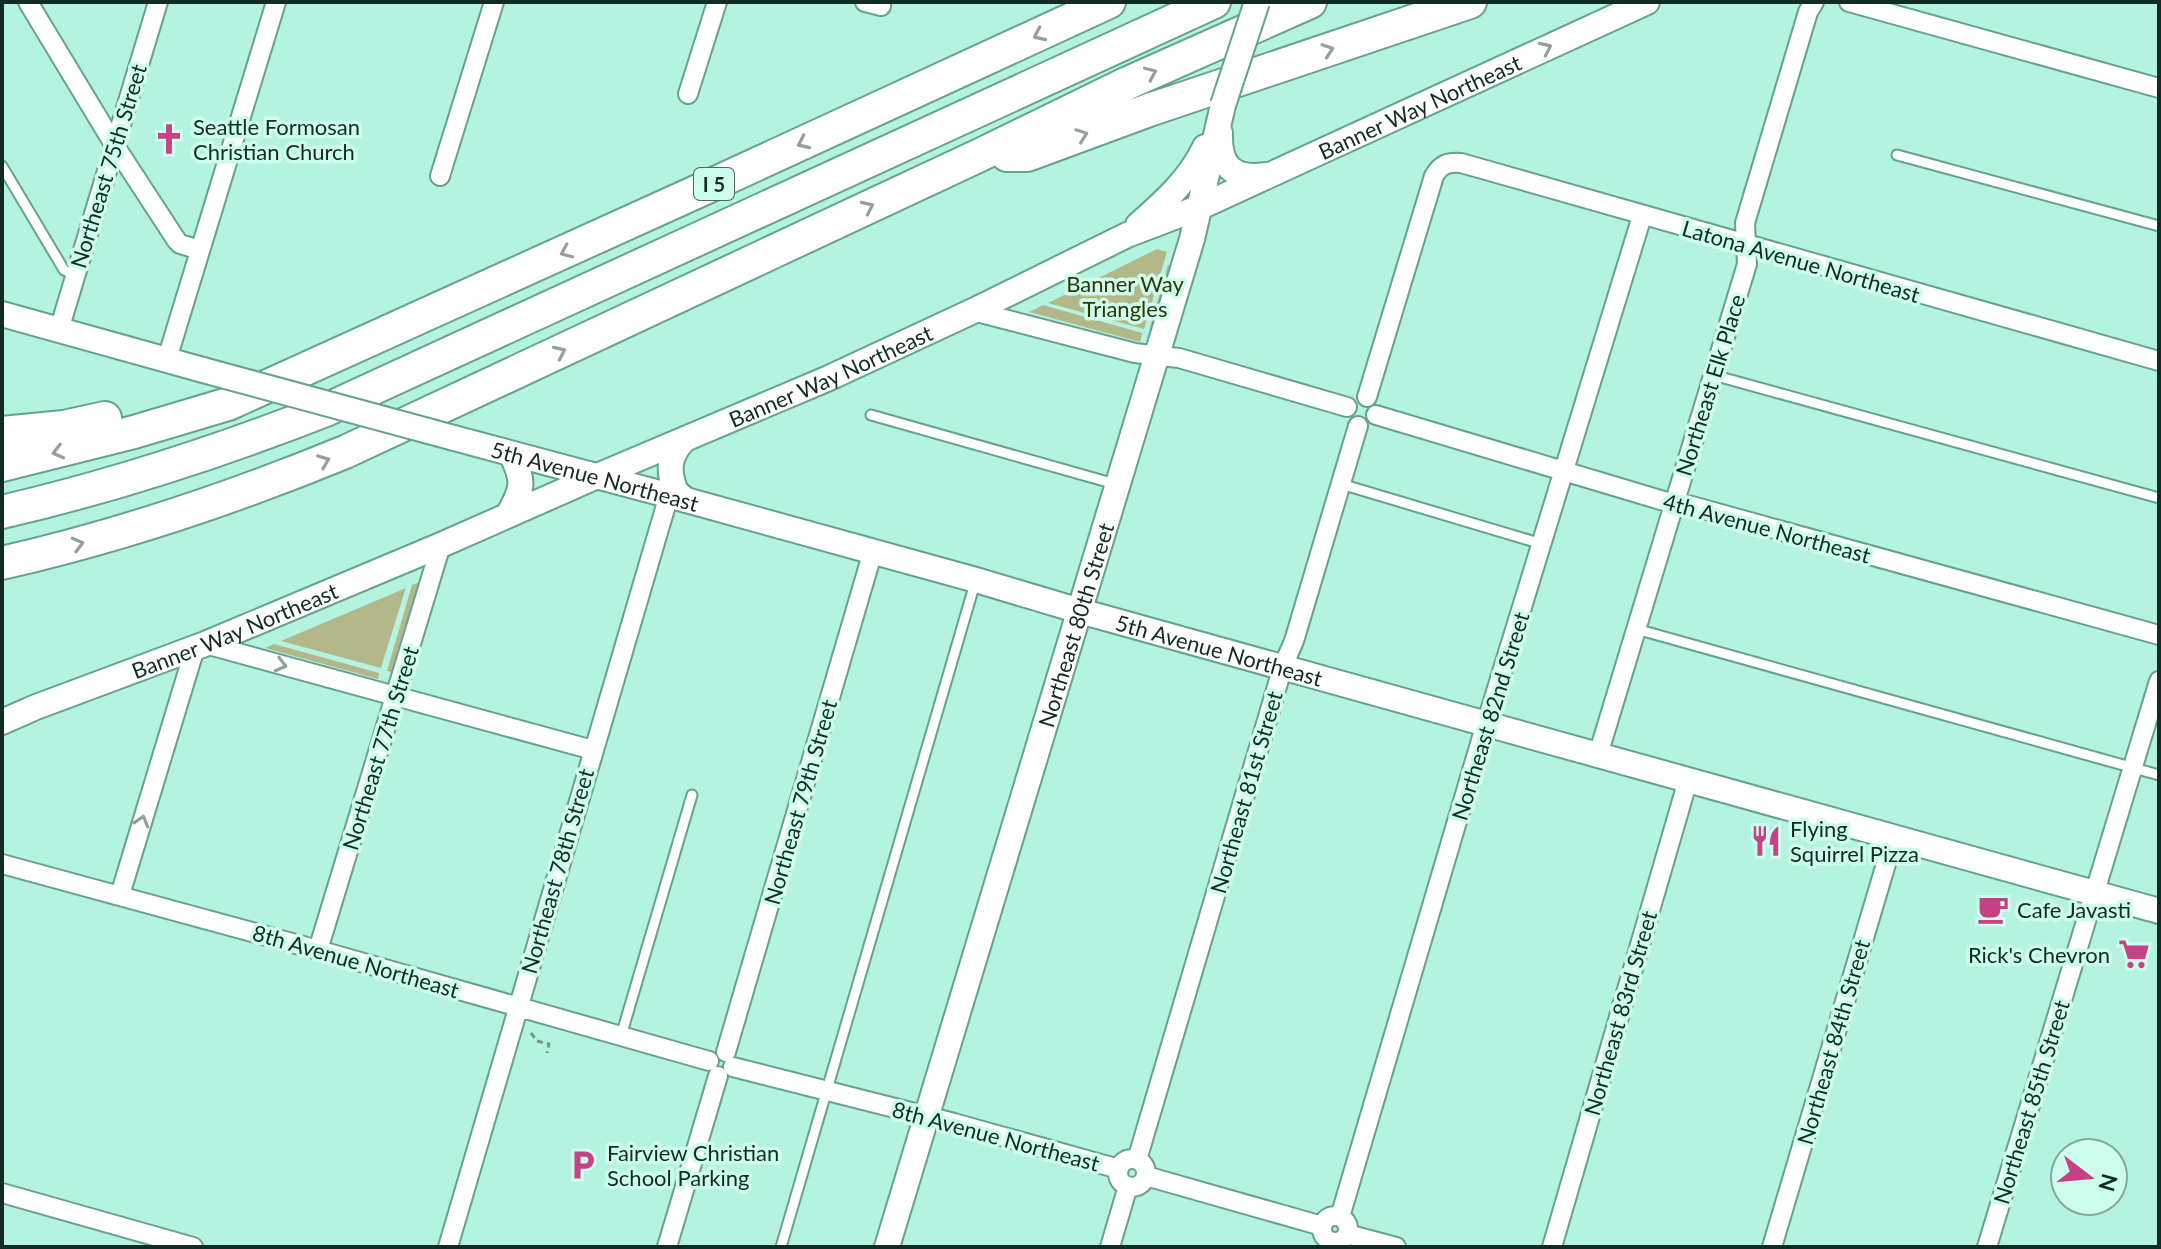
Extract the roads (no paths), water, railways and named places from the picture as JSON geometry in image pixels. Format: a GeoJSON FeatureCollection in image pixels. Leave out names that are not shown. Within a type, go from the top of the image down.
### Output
{"type":"FeatureCollection","features":[{"type":"Feature","properties":{"kind":"highway","name":"I 5"},"geometry":{"type":"LineString","coordinates":[[2,465],[134,432],[228,404],[1109,2]]}},
{"type":"Feature","properties":{"kind":"highway"},"geometry":{"type":"LineString","coordinates":[[2,512],[131,479],[328,409],[1214,2]]}},
{"type":"Feature","properties":{"kind":"highway"},"geometry":{"type":"LineString","coordinates":[[2,563],[199,509],[345,452],[1128,83],[1310,2]]}},
{"type":"Feature","properties":{"kind":"highway"},"geometry":{"type":"LineString","coordinates":[[980,155],[1027,155],[1149,110],[1470,2]]}},
{"type":"Feature","properties":{"kind":"highway"},"geometry":{"type":"LineString","coordinates":[[2,433],[64,427],[106,418],[270,368],[317,365]]}},
{"type":"Feature","properties":{"kind":"main road","name":"Northeast 80th Street"},"geometry":{"type":"LineString","coordinates":[[887,1247],[1192,239],[1223,105],[1257,2]]}},
{"type":"Feature","properties":{"kind":"main road","name":"Banner Way Northeast"},"geometry":{"type":"LineString","coordinates":[[2,722],[200,646],[829,378],[1127,235],[1198,208],[1647,2]]}},
{"type":"Feature","properties":{"kind":"main road"},"geometry":{"type":"LineString","coordinates":[[1223,105],[1219,137],[1220,154],[1226,165],[1245,176],[1271,174]]}},
{"type":"Feature","properties":{"kind":"main road"},"geometry":{"type":"LineString","coordinates":[[1127,235],[1189,176],[1223,105]]}},
{"type":"Feature","properties":{"kind":"main road","name":"5th Avenue Northeast"},"geometry":{"type":"LineString","coordinates":[[2,314],[873,551],[2159,911]]}},
{"type":"Feature","properties":{"kind":"main road"},"geometry":{"type":"LineString","coordinates":[[678,498],[670,466],[675,450],[683,441]]}},
{"type":"Feature","properties":{"kind":"main road"},"geometry":{"type":"LineString","coordinates":[[508,515],[519,495],[522,480],[511,454]]}},
{"type":"Feature","properties":{"kind":"street"},"geometry":{"type":"LineString","coordinates":[[28,2],[177,241],[200,250]]}},
{"type":"Feature","properties":{"kind":"street","name":"Northeast 75th Street"},"geometry":{"type":"LineString","coordinates":[[59,330],[158,2]]}},
{"type":"Feature","properties":{"kind":"street"},"geometry":{"type":"LineString","coordinates":[[167,359],[276,2]]}},
{"type":"Feature","properties":{"kind":"street"},"geometry":{"type":"LineString","coordinates":[[440,176],[494,2]]}},
{"type":"Feature","properties":{"kind":"street"},"geometry":{"type":"LineString","coordinates":[[688,94],[717,2]]}},
{"type":"Feature","properties":{"kind":"street"},"geometry":{"type":"LineString","coordinates":[[1746,245],[1745,223],[1808,12],[1814,2]]}},
{"type":"Feature","properties":{"kind":"street"},"geometry":{"type":"LineString","coordinates":[[1849,2],[2159,88]]}},
{"type":"Feature","properties":{"kind":"street","name":"Latona Avenue Northeast"},"geometry":{"type":"LineString","coordinates":[[1367,397],[1434,176],[1443,164],[1461,163],[2159,361]]}},
{"type":"Feature","properties":{"kind":"street","name":"Northeast 82nd Street"},"geometry":{"type":"LineString","coordinates":[[1334,1233],[1642,216]]}},
{"type":"Feature","properties":{"kind":"street","name":"Northeast Elk Place"},"geometry":{"type":"LineString","coordinates":[[1598,755],[1747,264],[1746,245]]}},
{"type":"Feature","properties":{"kind":"street"},"geometry":{"type":"LineString","coordinates":[[973,311],[1135,353],[1182,359],[1347,407]]}},
{"type":"Feature","properties":{"kind":"street"},"geometry":{"type":"LineString","coordinates":[[1355,397],[1367,397],[1375,405],[1376,415],[1370,424],[1358,426],[1348,418],[1347,407],[1355,397]]}},
{"type":"Feature","properties":{"kind":"street","name":"4th Avenue Northeast"},"geometry":{"type":"LineString","coordinates":[[1376,415],[1674,504],[1692,506],[2159,635]]}},
{"type":"Feature","properties":{"kind":"street","name":"Northeast 81st Street"},"geometry":{"type":"LineString","coordinates":[[1142,1168],[1283,666],[1294,641],[1358,426]]}},
{"type":"Feature","properties":{"kind":"street","name":"Northeast 78th Street"},"geometry":{"type":"LineString","coordinates":[[448,1247],[593,750],[678,498]]}},
{"type":"Feature","properties":{"kind":"street","name":"Northeast 77th Street"},"geometry":{"type":"LineString","coordinates":[[318,950],[441,545]]}},
{"type":"Feature","properties":{"kind":"street","name":"Northeast 79th Street"},"geometry":{"type":"LineString","coordinates":[[667,1247],[873,551]]}},
{"type":"Feature","properties":{"kind":"street"},"geometry":{"type":"LineString","coordinates":[[120,895],[200,646],[593,750]]}},
{"type":"Feature","properties":{"kind":"street","name":"Northeast 85th Street"},"geometry":{"type":"LineString","coordinates":[[1987,1247],[2159,681]]}},
{"type":"Feature","properties":{"kind":"street","name":"Northeast 83rd Street"},"geometry":{"type":"LineString","coordinates":[[1552,1247],[1688,780]]}},
{"type":"Feature","properties":{"kind":"street","name":"Northeast 84th Street"},"geometry":{"type":"LineString","coordinates":[[1772,1247],[1894,837]]}},
{"type":"Feature","properties":{"kind":"street","name":"8th Avenue Northeast"},"geometry":{"type":"LineString","coordinates":[[2,864],[722,1064],[1119,1169]]}},
{"type":"Feature","properties":{"kind":"street"},"geometry":{"type":"LineString","coordinates":[[1142,1168],[1140,1184],[1131,1187],[1120,1179],[1119,1169],[1126,1160],[1334,1233],[1396,1247]]}},
{"type":"Feature","properties":{"kind":"street"},"geometry":{"type":"LineString","coordinates":[[1110,1247],[1128,1186]]}},
{"type":"Feature","properties":{"kind":"street"},"geometry":{"type":"LineString","coordinates":[[2,1193],[193,1247]]}},
{"type":"Feature","properties":{"kind":"lane"},"geometry":{"type":"LineString","coordinates":[[1897,155],[2159,226]]}},
{"type":"Feature","properties":{"kind":"lane"},"geometry":{"type":"LineString","coordinates":[[2,166],[64,270],[75,275]]}},
{"type":"Feature","properties":{"kind":"lane"},"geometry":{"type":"LineString","coordinates":[[1713,375],[2159,498]]}},
{"type":"Feature","properties":{"kind":"lane"},"geometry":{"type":"LineString","coordinates":[[871,415],[1118,485]]}},
{"type":"Feature","properties":{"kind":"lane"},"geometry":{"type":"LineString","coordinates":[[1341,484],[1542,544]]}},
{"type":"Feature","properties":{"kind":"lane"},"geometry":{"type":"LineString","coordinates":[[781,1247],[976,580]]}},
{"type":"Feature","properties":{"kind":"lane"},"geometry":{"type":"LineString","coordinates":[[1636,629],[2159,775]]}},
{"type":"Feature","properties":{"kind":"lane"},"geometry":{"type":"LineString","coordinates":[[621,1036],[692,795]]}},
{"type":"Feature","properties":{"kind":"place","name":"Seattle Formosan Christian Church"},"geometry":{"type":"Point","coordinates":[169,139]}},
{"type":"Feature","properties":{"kind":"place","name":"Flying Squirrel Pizza"},"geometry":{"type":"Point","coordinates":[1766,841]}},
{"type":"Feature","properties":{"kind":"place","name":"Cafe Javasti"},"geometry":{"type":"Point","coordinates":[1993,909]}},
{"type":"Feature","properties":{"kind":"place","name":"Rick's Chevron"},"geometry":{"type":"Point","coordinates":[2134,954]}},
{"type":"Feature","properties":{"kind":"place","name":"Fairview Christian School Parking"},"geometry":{"type":"Point","coordinates":[583,1165]}},
{"type":"Feature","properties":{"kind":"park label","name":"Banner Way Triangles"},"geometry":{"type":"Point","coordinates":[1125,296]}}]}
